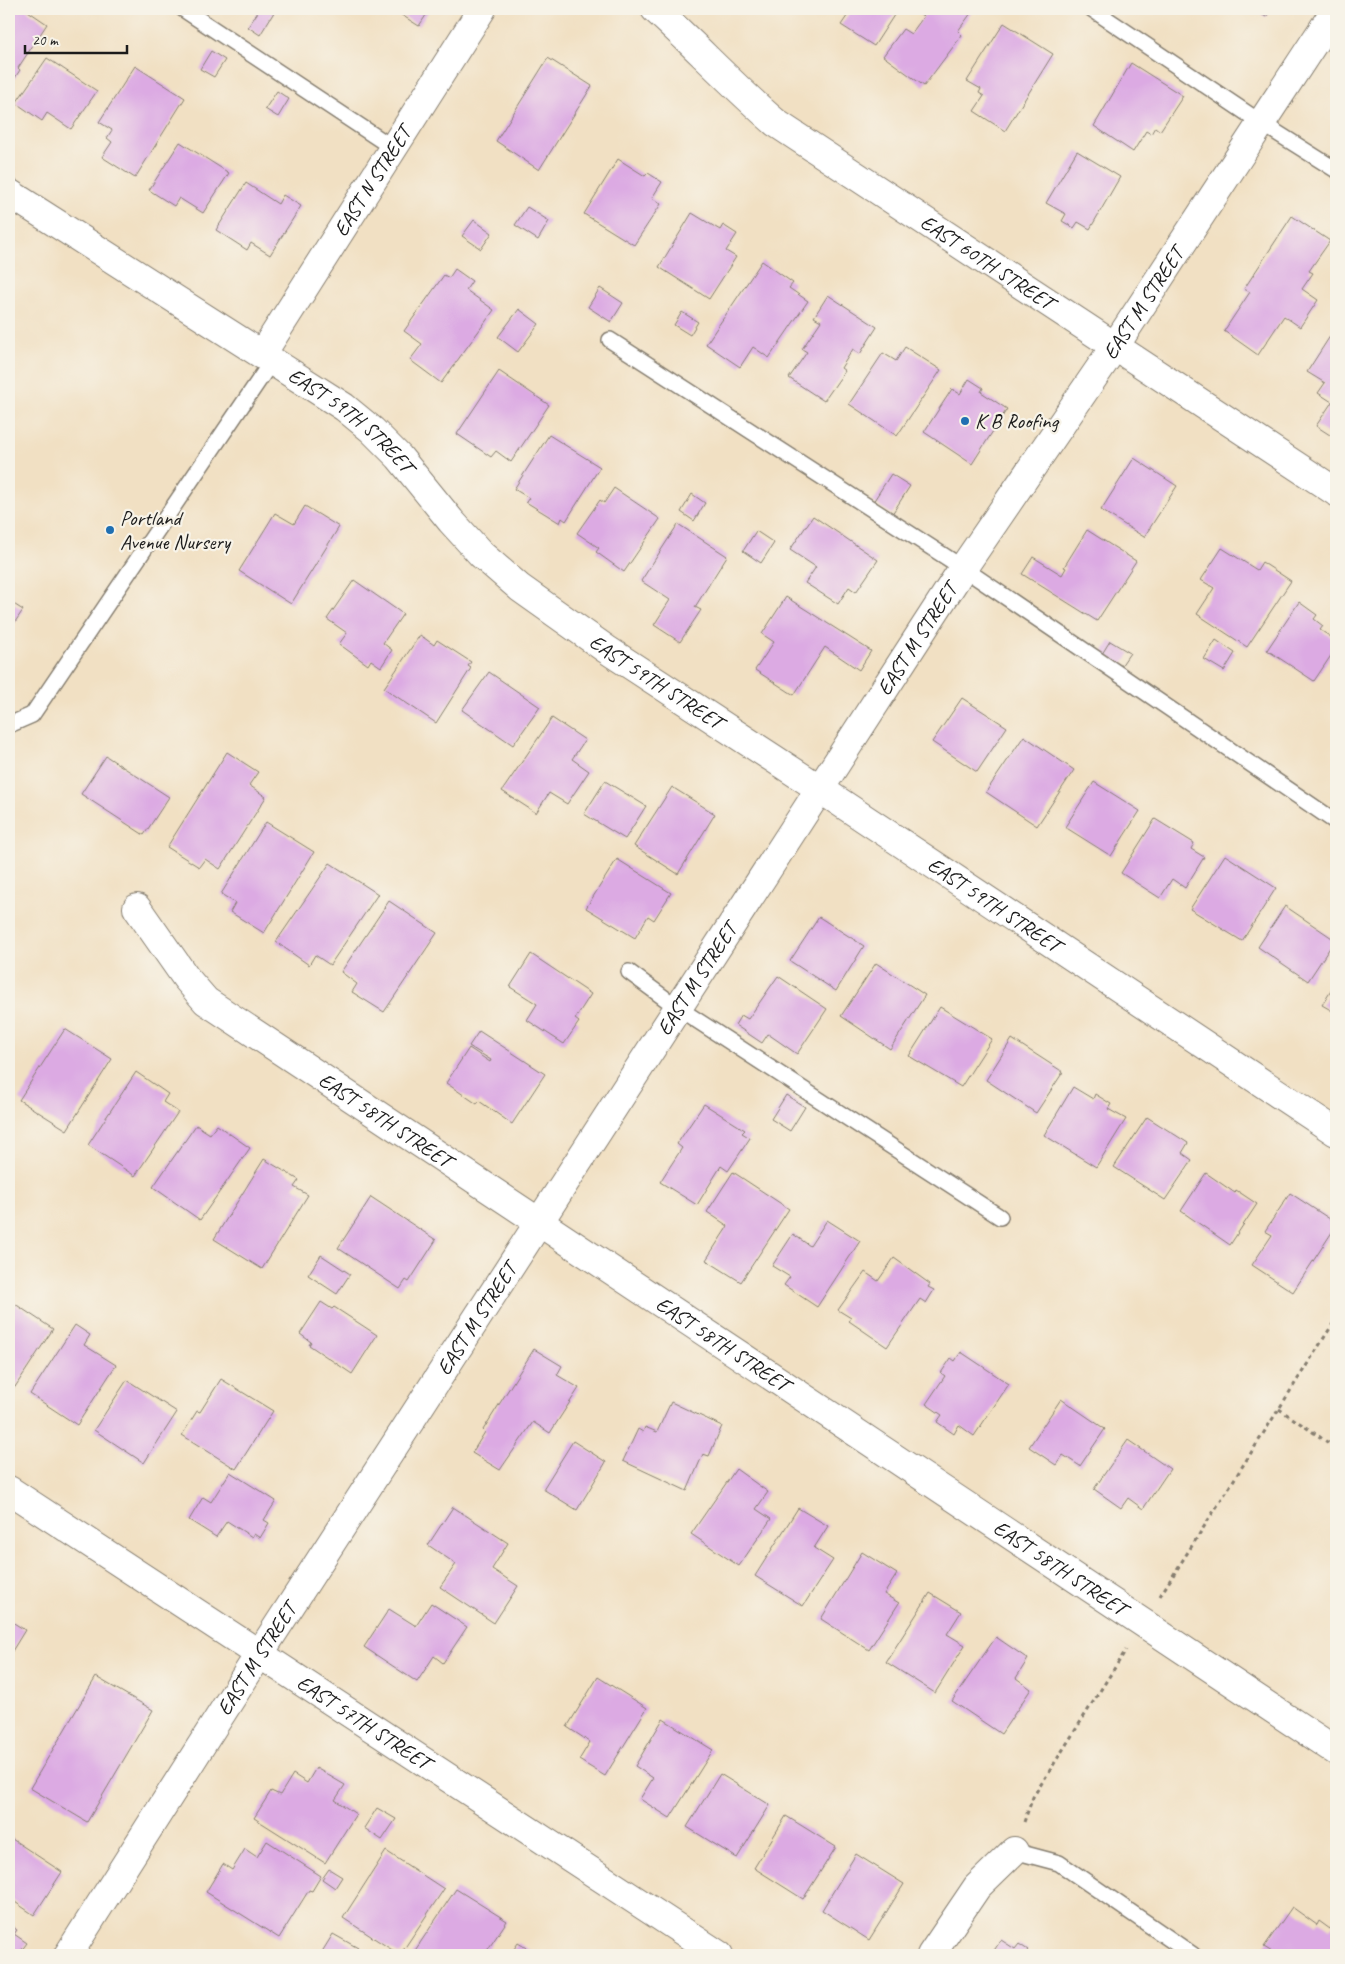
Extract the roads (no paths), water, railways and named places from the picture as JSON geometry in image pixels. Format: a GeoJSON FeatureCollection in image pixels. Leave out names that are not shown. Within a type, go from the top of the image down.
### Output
{"type":"FeatureCollection","features":[{"type":"Feature","properties":{"kind":"street","name":"EAST N STREET"},"geometry":{"type":"LineString","coordinates":[[267,357],[393,148],[482,9]]}},
{"type":"Feature","properties":{"kind":"street","name":"EAST 60TH STREET"},"geometry":{"type":"LineString","coordinates":[[655,9],[686,36],[740,92],[776,123],[1336,492]]}},
{"type":"Feature","properties":{"kind":"street","name":"EAST M STREET"},"geometry":{"type":"LineString","coordinates":[[68,1955],[260,1654],[963,568],[1115,346],[1260,122],[1336,9]]}},
{"type":"Feature","properties":{"kind":"street","name":"EAST 59TH STREET"},"geometry":{"type":"LineString","coordinates":[[9,193],[344,407],[372,430],[399,457],[451,521],[482,554],[520,588],[606,649],[1336,1132]]}},
{"type":"Feature","properties":{"kind":"street","name":"EAST 58TH STREET"},"geometry":{"type":"LineString","coordinates":[[137,908],[186,978],[206,1001],[1336,1751]]}},
{"type":"Feature","properties":{"kind":"street","name":"EAST 57TH STREET"},"geometry":{"type":"LineString","coordinates":[[9,1490],[719,1955]]}},
{"type":"Feature","properties":{"kind":"street"},"geometry":{"type":"LineString","coordinates":[[931,1955],[977,1887],[1014,1851]]}},
{"type":"Feature","properties":{"kind":"lane"},"geometry":{"type":"LineString","coordinates":[[184,9],[393,148]]}},
{"type":"Feature","properties":{"kind":"lane"},"geometry":{"type":"LineString","coordinates":[[1092,9],[1260,122],[1336,170]]}},
{"type":"Feature","properties":{"kind":"lane"},"geometry":{"type":"LineString","coordinates":[[610,340],[963,568],[1336,822]]}},
{"type":"Feature","properties":{"kind":"lane"},"geometry":{"type":"LineString","coordinates":[[9,725],[32,715],[267,357]]}},
{"type":"Feature","properties":{"kind":"lane"},"geometry":{"type":"LineString","coordinates":[[628,972],[678,1008],[1000,1217]]}},
{"type":"Feature","properties":{"kind":"lane"},"geometry":{"type":"LineString","coordinates":[[1014,1851],[1059,1863],[1192,1955]]}},
{"type":"Feature","properties":{"kind":"place","name":"K B Roofing"},"geometry":{"type":"Point","coordinates":[965,421]}},
{"type":"Feature","properties":{"kind":"place","name":"Portland Avenue Nursery"},"geometry":{"type":"Point","coordinates":[110,530]}}]}
